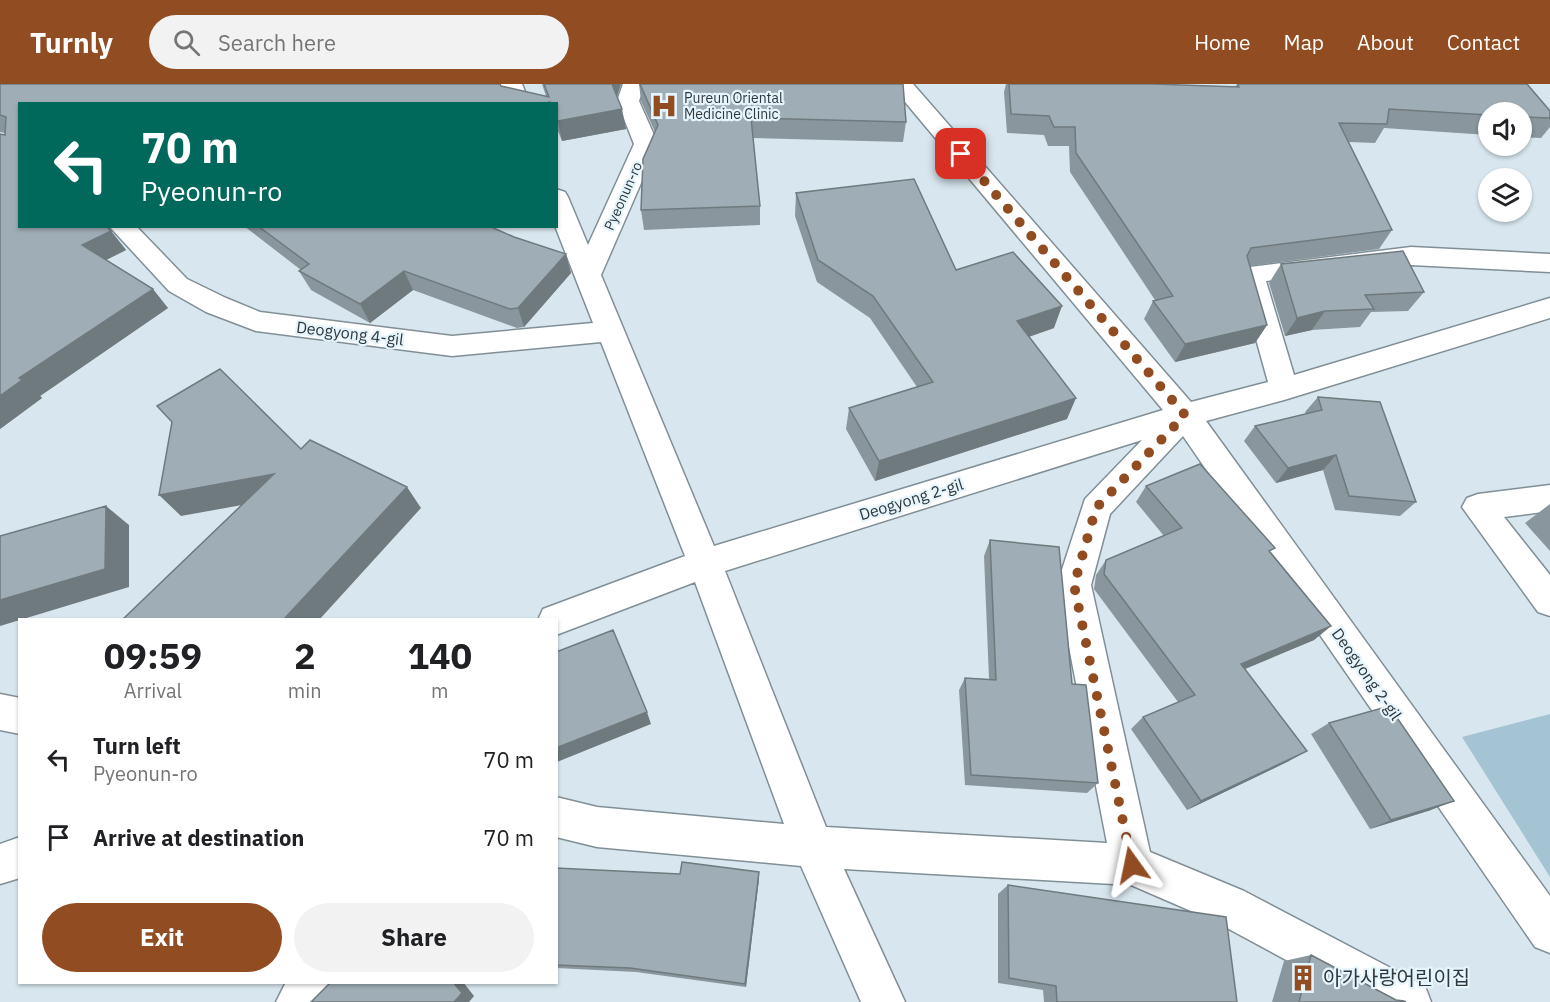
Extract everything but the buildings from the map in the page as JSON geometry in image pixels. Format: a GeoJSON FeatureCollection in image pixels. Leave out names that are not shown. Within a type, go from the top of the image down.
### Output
{"type":"FeatureCollection","features":[{"type":"Feature","properties":{"kind":"street"},"geometry":{"type":"LineString","coordinates":[[511,84],[518,102]]}},
{"type":"Feature","properties":{"kind":"street","name":"Pyeonun-ro"},"geometry":{"type":"LineString","coordinates":[[588,274],[646,144],[628,101],[634,84]]}},
{"type":"Feature","properties":{"kind":"street"},"geometry":{"type":"LineString","coordinates":[[902,84],[1185,415],[1096,508],[1074,585],[1132,865]]}},
{"type":"Feature","properties":{"kind":"street"},"geometry":{"type":"LineString","coordinates":[[558,201],[705,563],[813,847],[883,1002]]}},
{"type":"Feature","properties":{"kind":"street","name":"Deogyong 4-gil"},"geometry":{"type":"LineString","coordinates":[[124,228],[178,285],[216,305],[256,321],[452,346],[611,331]]}},
{"type":"Feature","properties":{"kind":"street"},"geometry":{"type":"LineString","coordinates":[[1284,389],[1251,274],[1411,256],[1550,263]]}},
{"type":"Feature","properties":{"kind":"street","name":"Deogyong 2-gil"},"geometry":{"type":"LineString","coordinates":[[558,619],[705,563],[1185,415],[1284,389],[1550,308]]}},
{"type":"Feature","properties":{"kind":"street","name":"Deogyong 2-gil"},"geometry":{"type":"LineString","coordinates":[[1185,415],[1550,932]]}},
{"type":"Feature","properties":{"kind":"street"},"geometry":{"type":"LineString","coordinates":[[1550,498],[1478,507],[1550,601]]}},
{"type":"Feature","properties":{"kind":"street"},"geometry":{"type":"LineString","coordinates":[[0,712],[18,716]]}},
{"type":"Feature","properties":{"kind":"street"},"geometry":{"type":"LineString","coordinates":[[558,817],[597,827],[813,847],[1132,865],[1229,906],[1409,1002]]}},
{"type":"Feature","properties":{"kind":"street"},"geometry":{"type":"LineString","coordinates":[[0,864],[18,858]]}},
{"type":"Feature","properties":{"kind":"street"},"geometry":{"type":"LineString","coordinates":[[298,1002],[316,984]]}},
{"type":"Feature","properties":{"kind":"shaded area"},"geometry":{"type":"Polygon","coordinates":[[[1550,714],[1550,877],[1462,737],[1550,714]]]}},
{"type":"Feature","properties":{"kind":"place","name":"Pureun Oriental Medicine Clinic"},"geometry":{"type":"Point","coordinates":[664,106]}},
{"type":"Feature","properties":{"kind":"place","name":"아가사랑어린이집"},"geometry":{"type":"Point","coordinates":[1303,978]}},
{"type":"Feature","properties":{"kind":"route"},"geometry":{"type":"LineString","coordinates":[[961,154],[1185,415],[1096,508],[1074,585],[1132,865]]}}]}
